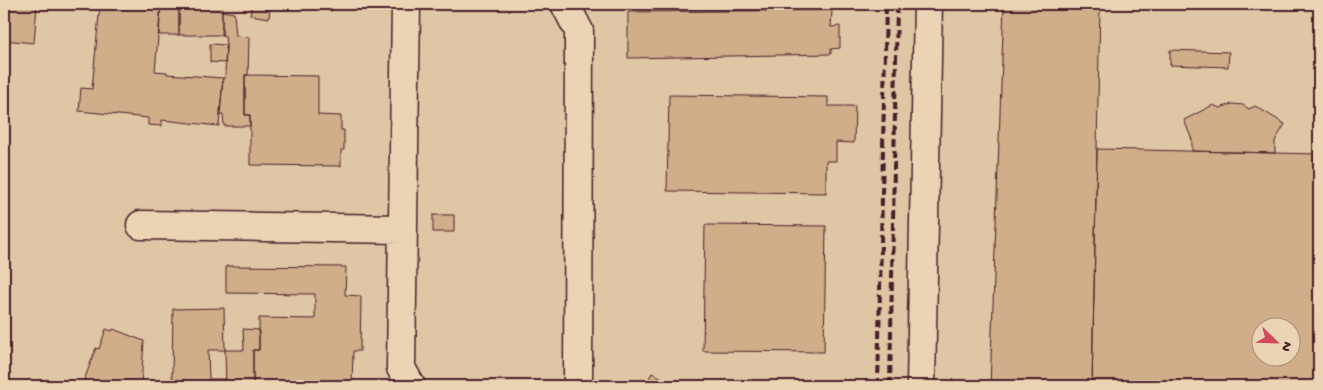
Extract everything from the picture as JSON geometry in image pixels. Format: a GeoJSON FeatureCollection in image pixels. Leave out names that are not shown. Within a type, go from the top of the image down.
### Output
{"type":"FeatureCollection","features":[{"type":"Feature","properties":{"kind":"street"},"geometry":{"type":"LineString","coordinates":[[406,4],[401,368],[411,386]]}},
{"type":"Feature","properties":{"kind":"street"},"geometry":{"type":"LineString","coordinates":[[565,4],[579,31],[578,386]]}},
{"type":"Feature","properties":{"kind":"street"},"geometry":{"type":"LineString","coordinates":[[921,386],[928,4]]}},
{"type":"Feature","properties":{"kind":"street"},"geometry":{"type":"LineString","coordinates":[[141,225],[403,229]]}},
{"type":"Feature","properties":{"kind":"shaded area"},"geometry":{"type":"Polygon","coordinates":[[[4,4],[1319,4],[1319,386],[4,386],[4,4]]]}},
{"type":"Feature","properties":{"kind":"building"},"geometry":{"type":"Polygon","coordinates":[[[4,4],[37,4],[34,43],[4,40],[4,4]]]}},
{"type":"Feature","properties":{"kind":"building"},"geometry":{"type":"Polygon","coordinates":[[[100,4],[161,4],[155,71],[167,72],[167,74],[223,78],[219,126],[162,120],[162,126],[148,125],[148,118],[79,111],[81,88],[92,89],[100,4]]]}},
{"type":"Feature","properties":{"kind":"building"},"geometry":{"type":"Polygon","coordinates":[[[161,4],[179,4],[179,35],[159,35],[161,4]]]}},
{"type":"Feature","properties":{"kind":"building"},"geometry":{"type":"Polygon","coordinates":[[[179,4],[222,4],[222,35],[179,35],[179,4]]]}},
{"type":"Feature","properties":{"kind":"building"},"geometry":{"type":"Polygon","coordinates":[[[307,4],[334,4],[331,11],[307,4]]]}},
{"type":"Feature","properties":{"kind":"building"},"geometry":{"type":"Polygon","coordinates":[[[1004,4],[1100,4],[1092,386],[990,386],[1004,4]]]}},
{"type":"Feature","properties":{"kind":"building"},"geometry":{"type":"Polygon","coordinates":[[[252,5],[270,8],[269,18],[250,15],[252,5]]]}},
{"type":"Feature","properties":{"kind":"building"},"geometry":{"type":"Polygon","coordinates":[[[832,10],[831,27],[840,26],[840,48],[831,49],[831,54],[628,58],[628,12],[832,10]]]}},
{"type":"Feature","properties":{"kind":"building"},"geometry":{"type":"Polygon","coordinates":[[[222,11],[234,13],[236,36],[249,37],[248,75],[245,75],[245,115],[250,115],[250,126],[224,126],[223,114],[220,114],[223,78],[225,78],[226,45],[225,36],[222,35],[222,11]]]}},
{"type":"Feature","properties":{"kind":"building"},"geometry":{"type":"Polygon","coordinates":[[[210,44],[226,45],[225,63],[210,62],[210,44]]]}},
{"type":"Feature","properties":{"kind":"building"},"geometry":{"type":"Polygon","coordinates":[[[1170,50],[1229,52],[1228,67],[1170,65],[1170,50]]]}},
{"type":"Feature","properties":{"kind":"building"},"geometry":{"type":"Polygon","coordinates":[[[245,75],[318,76],[318,115],[341,116],[341,130],[344,130],[344,150],[341,150],[341,166],[250,165],[250,115],[245,115],[245,75]]]}},
{"type":"Feature","properties":{"kind":"building"},"geometry":{"type":"Polygon","coordinates":[[[669,95],[828,97],[828,106],[855,106],[854,143],[836,142],[836,161],[826,161],[826,193],[667,191],[669,95]]]}},
{"type":"Feature","properties":{"kind":"building"},"geometry":{"type":"Polygon","coordinates":[[[1232,104],[1243,105],[1249,109],[1255,106],[1285,124],[1275,141],[1275,153],[1192,151],[1192,140],[1184,120],[1213,105],[1220,108],[1232,104]]]}},
{"type":"Feature","properties":{"kind":"building"},"geometry":{"type":"Polygon","coordinates":[[[1097,149],[1319,154],[1319,386],[1092,386],[1097,149]]]}},
{"type":"Feature","properties":{"kind":"building"},"geometry":{"type":"Polygon","coordinates":[[[433,215],[454,215],[454,232],[433,232],[433,215]]]}},
{"type":"Feature","properties":{"kind":"building"},"geometry":{"type":"Polygon","coordinates":[[[705,225],[826,226],[824,352],[703,351],[705,225]]]}},
{"type":"Feature","properties":{"kind":"building"},"geometry":{"type":"Polygon","coordinates":[[[226,266],[346,267],[345,295],[361,296],[360,351],[353,351],[352,386],[253,386],[253,350],[259,350],[259,318],[315,319],[315,294],[226,293],[226,266]]]}},
{"type":"Feature","properties":{"kind":"building"},"geometry":{"type":"Polygon","coordinates":[[[224,308],[225,350],[208,350],[209,379],[226,379],[226,386],[176,386],[175,379],[172,377],[173,309],[224,308]]]}},
{"type":"Feature","properties":{"kind":"building"},"geometry":{"type":"Polygon","coordinates":[[[106,329],[112,331],[113,329],[144,341],[141,386],[82,386],[96,348],[99,349],[106,329]]]}},
{"type":"Feature","properties":{"kind":"building"},"geometry":{"type":"Polygon","coordinates":[[[243,329],[259,330],[259,350],[253,350],[253,386],[226,386],[225,350],[244,350],[243,329]]]}},
{"type":"Feature","properties":{"kind":"building"},"geometry":{"type":"Polygon","coordinates":[[[652,373],[679,386],[645,386],[652,373]]]}},
{"type":"Feature","properties":{"kind":"railway"},"geometry":{"type":"LineString","coordinates":[[878,386],[886,4]]}},
{"type":"Feature","properties":{"kind":"railway"},"geometry":{"type":"LineString","coordinates":[[890,386],[897,4]]}}]}
